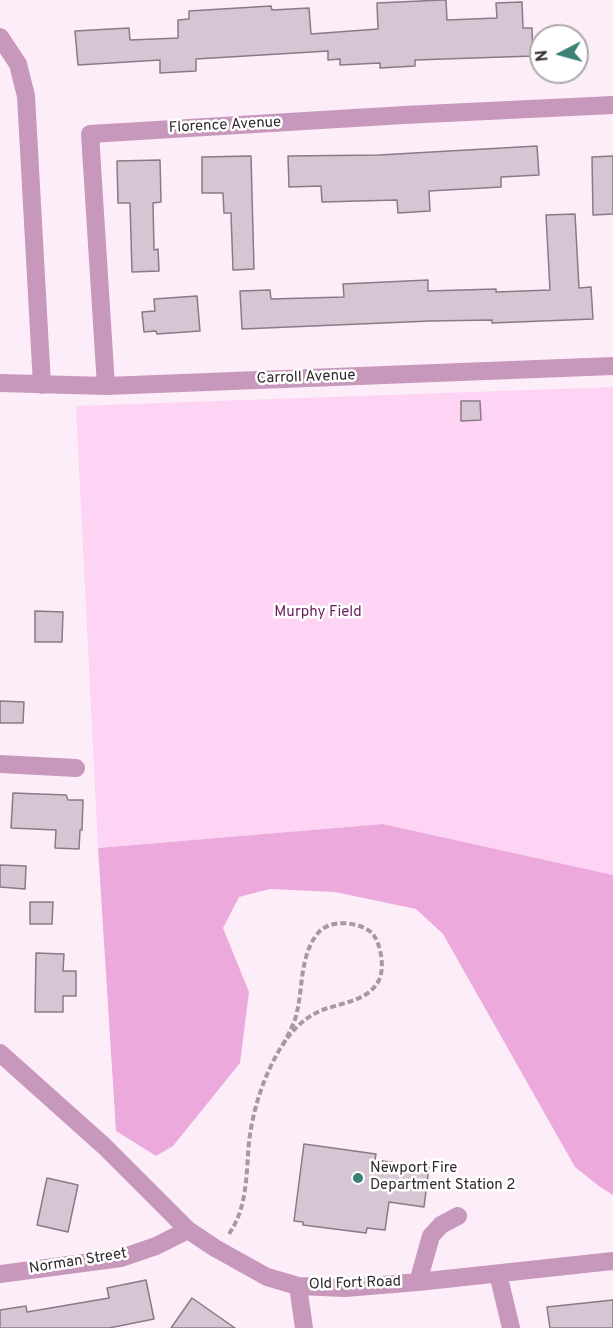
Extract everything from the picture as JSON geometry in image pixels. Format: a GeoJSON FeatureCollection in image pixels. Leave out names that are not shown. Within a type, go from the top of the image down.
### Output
{"type":"FeatureCollection","features":[{"type":"Feature","properties":{"kind":"street"},"geometry":{"type":"LineString","coordinates":[[0,37],[18,64],[26,96],[42,385]]}},
{"type":"Feature","properties":{"kind":"street","name":"Florence Avenue"},"geometry":{"type":"LineString","coordinates":[[105,386],[90,134],[393,115],[613,105]]}},
{"type":"Feature","properties":{"kind":"street","name":"Carroll Avenue"},"geometry":{"type":"LineString","coordinates":[[0,383],[105,386],[613,366]]}},
{"type":"Feature","properties":{"kind":"street"},"geometry":{"type":"LineString","coordinates":[[0,764],[76,768]]}},
{"type":"Feature","properties":{"kind":"street","name":"Old Fort Road"},"geometry":{"type":"LineString","coordinates":[[0,1053],[104,1146],[188,1230],[218,1250],[267,1277],[297,1286],[345,1288],[613,1261]]}},
{"type":"Feature","properties":{"kind":"street"},"geometry":{"type":"LineString","coordinates":[[418,1282],[431,1236],[441,1225],[458,1216]]}},
{"type":"Feature","properties":{"kind":"street","name":"Norman Street"},"geometry":{"type":"LineString","coordinates":[[0,1275],[121,1258],[156,1246],[188,1230]]}},
{"type":"Feature","properties":{"kind":"street"},"geometry":{"type":"LineString","coordinates":[[498,1274],[511,1328]]}},
{"type":"Feature","properties":{"kind":"street"},"geometry":{"type":"LineString","coordinates":[[297,1286],[304,1328]]}},
{"type":"Feature","properties":{"kind":"path"},"geometry":{"type":"LineString","coordinates":[[218,1250],[234,1226],[243,1203],[254,1113],[266,1077],[297,1014],[309,946],[319,931],[336,924],[355,924],[372,933],[383,957],[379,980],[365,996],[317,1012],[298,1024],[283,1045]]}},
{"type":"Feature","properties":{"kind":"green space","name":"Murphy Field"},"geometry":{"type":"Polygon","coordinates":[[[613,387],[613,875],[383,824],[98,848],[76,406],[613,387]]]}},
{"type":"Feature","properties":{"kind":"shaded area"},"geometry":{"type":"Polygon","coordinates":[[[383,824],[613,875],[613,1195],[575,1167],[443,934],[416,909],[335,892],[270,889],[239,897],[223,928],[249,992],[240,1063],[173,1146],[156,1156],[116,1131],[98,848],[383,824]]]}},
{"type":"Feature","properties":{"kind":"building"},"geometry":{"type":"Polygon","coordinates":[[[446,0],[447,20],[497,18],[496,3],[522,2],[523,28],[529,28],[529,56],[415,60],[415,66],[380,68],[380,63],[340,65],[340,59],[328,60],[328,51],[196,59],[196,71],[160,73],[160,60],[78,65],[75,31],[129,28],[130,40],[178,38],[178,20],[189,19],[189,11],[271,6],[272,10],[309,8],[311,34],[378,29],[377,3],[446,0]]]}},
{"type":"Feature","properties":{"kind":"building"},"geometry":{"type":"Polygon","coordinates":[[[537,146],[539,175],[501,177],[501,187],[429,191],[430,211],[398,213],[397,200],[322,202],[321,186],[289,187],[288,156],[379,155],[537,146]]]}},
{"type":"Feature","properties":{"kind":"building"},"geometry":{"type":"Polygon","coordinates":[[[251,156],[254,269],[233,270],[231,213],[224,213],[223,193],[202,193],[202,157],[251,156]]]}},
{"type":"Feature","properties":{"kind":"building"},"geometry":{"type":"Polygon","coordinates":[[[613,156],[613,214],[593,215],[592,157],[613,156]]]}},
{"type":"Feature","properties":{"kind":"building"},"geometry":{"type":"Polygon","coordinates":[[[160,160],[161,202],[153,203],[154,250],[158,249],[159,271],[132,272],[130,203],[118,203],[117,161],[160,160]]]}},
{"type":"Feature","properties":{"kind":"building"},"geometry":{"type":"Polygon","coordinates":[[[575,214],[579,288],[591,287],[593,319],[492,323],[492,320],[430,321],[242,329],[240,291],[270,290],[271,299],[344,297],[343,284],[428,280],[428,291],[550,290],[546,215],[575,214]]]}},
{"type":"Feature","properties":{"kind":"building"},"geometry":{"type":"Polygon","coordinates":[[[197,296],[200,331],[157,334],[156,331],[144,332],[142,312],[155,311],[154,299],[197,296]]]}},
{"type":"Feature","properties":{"kind":"building"},"geometry":{"type":"Polygon","coordinates":[[[461,401],[480,401],[481,420],[461,421],[461,401]]]}},
{"type":"Feature","properties":{"kind":"building"},"geometry":{"type":"Polygon","coordinates":[[[35,611],[63,612],[62,642],[35,642],[35,611]]]}},
{"type":"Feature","properties":{"kind":"building"},"geometry":{"type":"Polygon","coordinates":[[[0,701],[24,702],[23,723],[0,723],[0,701]]]}},
{"type":"Feature","properties":{"kind":"building"},"geometry":{"type":"Polygon","coordinates":[[[13,793],[66,795],[68,800],[83,800],[79,849],[55,848],[56,830],[11,828],[13,793]]]}},
{"type":"Feature","properties":{"kind":"building"},"geometry":{"type":"Polygon","coordinates":[[[0,865],[26,866],[25,889],[0,887],[0,865]]]}},
{"type":"Feature","properties":{"kind":"building"},"geometry":{"type":"Polygon","coordinates":[[[30,902],[53,902],[52,924],[30,924],[30,902]]]}},
{"type":"Feature","properties":{"kind":"building"},"geometry":{"type":"Polygon","coordinates":[[[36,953],[64,954],[63,971],[76,971],[76,996],[63,996],[63,1012],[35,1012],[36,953]]]}},
{"type":"Feature","properties":{"kind":"building"},"geometry":{"type":"Polygon","coordinates":[[[304,1144],[376,1154],[375,1160],[429,1167],[424,1207],[389,1202],[385,1230],[367,1228],[366,1233],[303,1225],[303,1222],[294,1221],[304,1144]]]}},
{"type":"Feature","properties":{"kind":"building"},"geometry":{"type":"Polygon","coordinates":[[[47,1178],[78,1185],[68,1232],[37,1225],[47,1178]]]}},
{"type":"Feature","properties":{"kind":"building"},"geometry":{"type":"Polygon","coordinates":[[[146,1280],[154,1319],[109,1328],[0,1328],[0,1310],[26,1306],[27,1312],[109,1298],[107,1288],[146,1280]]]}},
{"type":"Feature","properties":{"kind":"building"},"geometry":{"type":"Polygon","coordinates":[[[192,1298],[235,1328],[171,1328],[192,1298]]]}},
{"type":"Feature","properties":{"kind":"building"},"geometry":{"type":"Polygon","coordinates":[[[613,1300],[613,1328],[550,1328],[547,1307],[613,1300]]]}},
{"type":"Feature","properties":{"kind":"place","name":"Newport Fire Department Station 2"},"geometry":{"type":"Point","coordinates":[358,1178]}}]}
